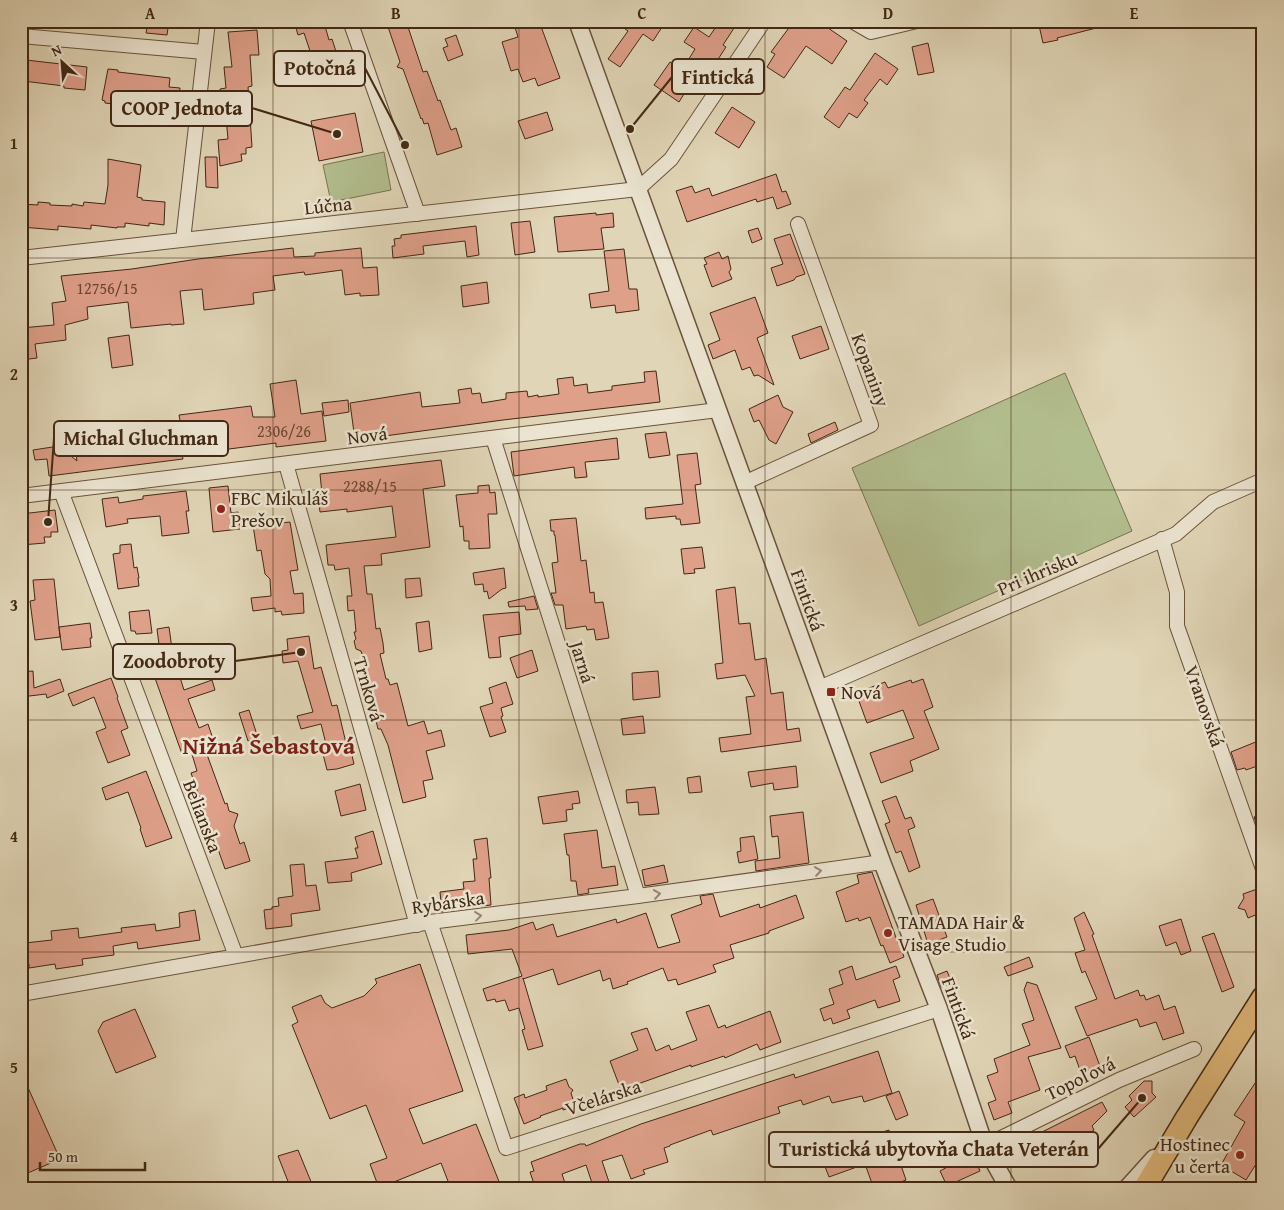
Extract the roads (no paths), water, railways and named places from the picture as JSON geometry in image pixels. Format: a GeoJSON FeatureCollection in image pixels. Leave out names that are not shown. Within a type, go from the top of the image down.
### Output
{"type":"FeatureCollection","features":[{"type":"Feature","properties":{"kind":"main road"},"geometry":{"type":"LineString","coordinates":[[1144,1189],[1184,1122],[1260,1004]]}},
{"type":"Feature","properties":{"kind":"street"},"geometry":{"type":"LineString","coordinates":[[183,240],[208,21]]}},
{"type":"Feature","properties":{"kind":"street"},"geometry":{"type":"LineString","coordinates":[[350,21],[418,214]]}},
{"type":"Feature","properties":{"kind":"street","name":"Fintická"},"geometry":{"type":"LineString","coordinates":[[577,21],[882,862],[939,1009],[985,1146],[1008,1189]]}},
{"type":"Feature","properties":{"kind":"street"},"geometry":{"type":"LineString","coordinates":[[638,189],[671,159],[764,21]]}},
{"type":"Feature","properties":{"kind":"street"},"geometry":{"type":"LineString","coordinates":[[852,21],[871,32],[917,21]]}},
{"type":"Feature","properties":{"kind":"street"},"geometry":{"type":"LineString","coordinates":[[21,36],[204,52]]}},
{"type":"Feature","properties":{"kind":"street","name":"Lúčna"},"geometry":{"type":"LineString","coordinates":[[21,258],[638,189]]}},
{"type":"Feature","properties":{"kind":"street","name":"Kopaniny"},"geometry":{"type":"LineString","coordinates":[[744,483],[871,425],[798,224]]}},
{"type":"Feature","properties":{"kind":"street","name":"Nová"},"geometry":{"type":"LineString","coordinates":[[21,496],[718,410]]}},
{"type":"Feature","properties":{"kind":"street","name":"Jarná"},"geometry":{"type":"LineString","coordinates":[[493,438],[638,896]]}},
{"type":"Feature","properties":{"kind":"street","name":"Trnková"},"geometry":{"type":"LineString","coordinates":[[286,464],[424,924]]}},
{"type":"Feature","properties":{"kind":"street","name":"Pri ihrisku"},"geometry":{"type":"LineString","coordinates":[[819,688],[1176,534],[1214,502],[1263,480]]}},
{"type":"Feature","properties":{"kind":"street","name":"Belianska"},"geometry":{"type":"LineString","coordinates":[[61,491],[236,956]]}},
{"type":"Feature","properties":{"kind":"street","name":"Vranovská"},"geometry":{"type":"LineString","coordinates":[[1162,540],[1176,592],[1177,626],[1263,869]]}},
{"type":"Feature","properties":{"kind":"street","name":"Rybárska"},"geometry":{"type":"LineString","coordinates":[[21,994],[424,924],[882,862]]}},
{"type":"Feature","properties":{"kind":"street","name":"Včelárska"},"geometry":{"type":"LineString","coordinates":[[424,924],[506,1148],[939,1009]]}},
{"type":"Feature","properties":{"kind":"street","name":"Topoľová"},"geometry":{"type":"LineString","coordinates":[[985,1146],[1118,1080],[1194,1049]]}},
{"type":"Feature","properties":{"kind":"street"},"geometry":{"type":"LineString","coordinates":[[1126,1189],[1141,1174],[1184,1122]]}},
{"type":"Feature","properties":{"kind":"place","name":"Fintická"},"geometry":{"type":"Point","coordinates":[630,129]}},
{"type":"Feature","properties":{"kind":"place","name":"COOP Jednota"},"geometry":{"type":"Point","coordinates":[337,134]}},
{"type":"Feature","properties":{"kind":"place","name":"Potočná"},"geometry":{"type":"Point","coordinates":[405,145]}},
{"type":"Feature","properties":{"kind":"place","name":"FBC Mikuláš Prešov"},"geometry":{"type":"Point","coordinates":[221,509]}},
{"type":"Feature","properties":{"kind":"place","name":"Michal Gluchman"},"geometry":{"type":"Point","coordinates":[48,522]}},
{"type":"Feature","properties":{"kind":"place","name":"Zoodobroty"},"geometry":{"type":"Point","coordinates":[301,652]}},
{"type":"Feature","properties":{"kind":"place","name":"Nová"},"geometry":{"type":"Point","coordinates":[831,692]}},
{"type":"Feature","properties":{"kind":"place","name":"TAMADA Hair & Visage Studio"},"geometry":{"type":"Point","coordinates":[888,933]}},
{"type":"Feature","properties":{"kind":"place","name":"Turistická ubytovňa Chata Veterán"},"geometry":{"type":"Point","coordinates":[1142,1098]}},
{"type":"Feature","properties":{"kind":"place","name":"Hostinec u čerta"},"geometry":{"type":"Point","coordinates":[1240,1155]}},
{"type":"Feature","properties":{"kind":"district","name":"Nižná Šebastová"},"geometry":{"type":"Point","coordinates":[269,745]}}]}
